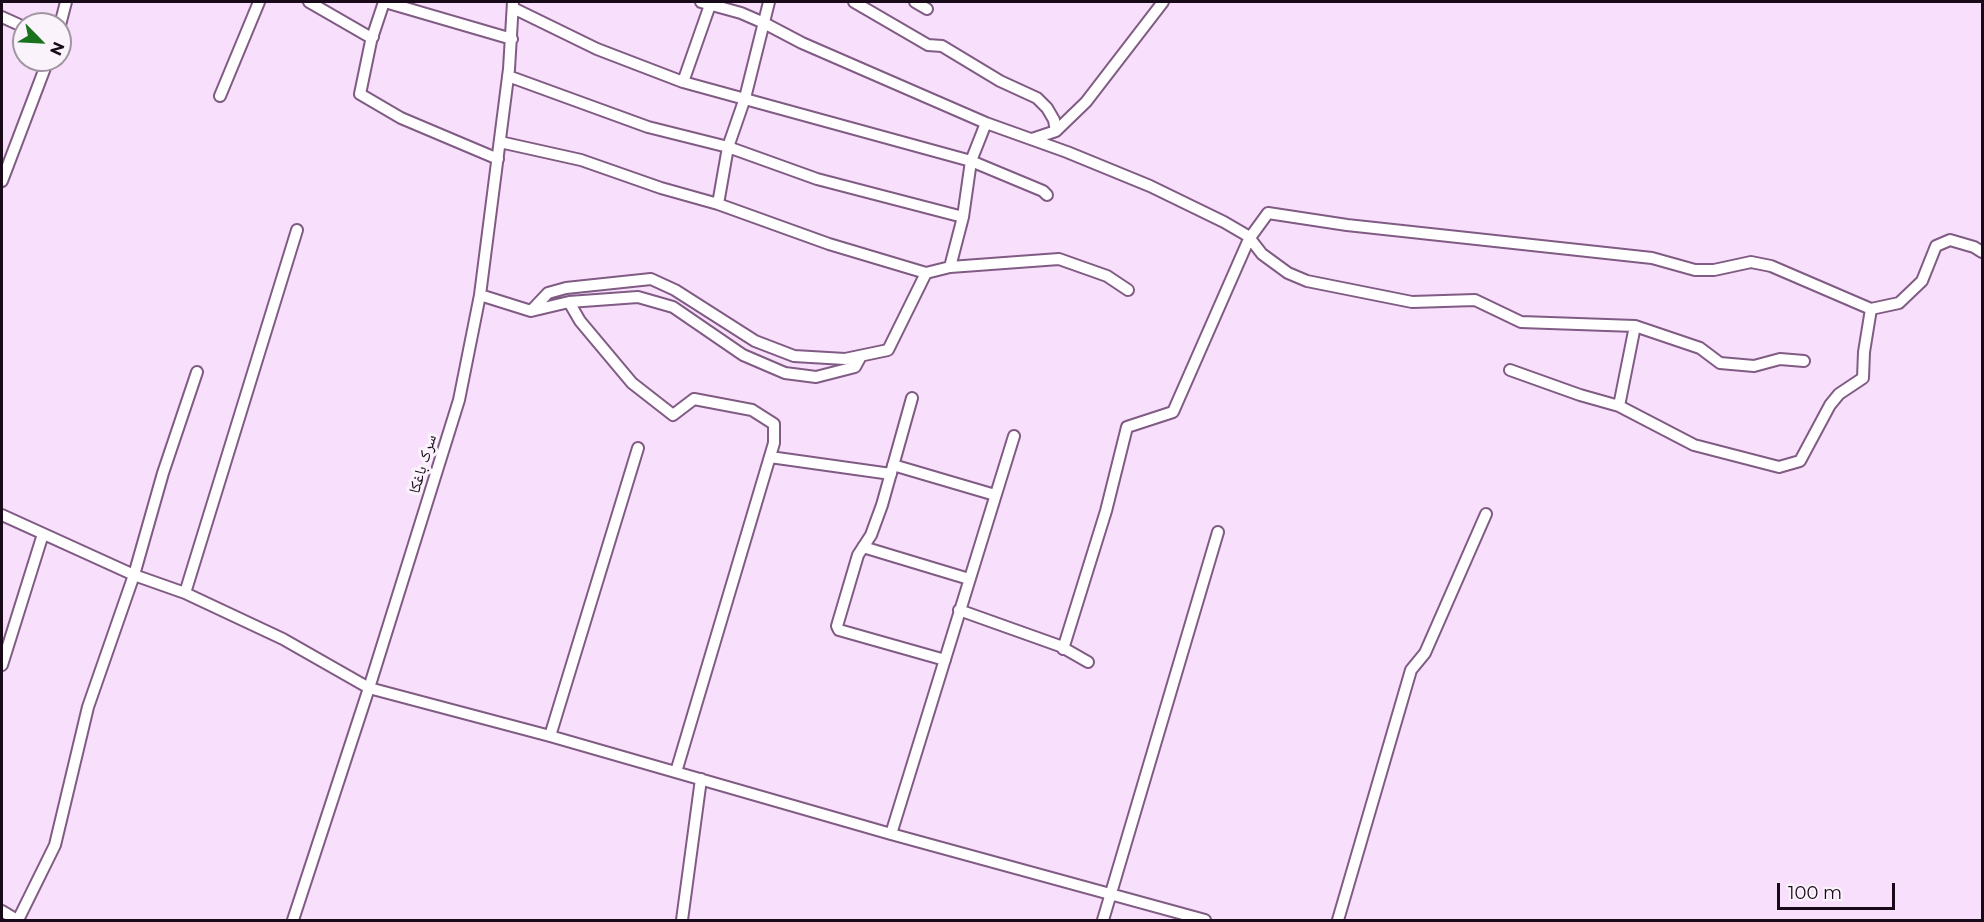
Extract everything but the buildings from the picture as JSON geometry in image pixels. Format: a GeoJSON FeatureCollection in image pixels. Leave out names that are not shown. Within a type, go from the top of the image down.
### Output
{"type":"FeatureCollection","features":[{"type":"Feature","properties":{"kind":"street"},"geometry":{"type":"LineString","coordinates":[[220,96],[259,2]]}},
{"type":"Feature","properties":{"kind":"street"},"geometry":{"type":"LineString","coordinates":[[309,2],[338,20],[373,37]]}},
{"type":"Feature","properties":{"kind":"street"},"geometry":{"type":"LineString","coordinates":[[498,159],[401,118],[360,94],[373,37],[384,2],[512,39]]}},
{"type":"Feature","properties":{"kind":"street"},"geometry":{"type":"LineString","coordinates":[[718,204],[728,147],[745,98],[769,2]]}},
{"type":"Feature","properties":{"kind":"street"},"geometry":{"type":"LineString","coordinates":[[854,2],[928,45],[942,46],[1000,81],[1037,98],[1054,120],[1056,131]]}},
{"type":"Feature","properties":{"kind":"street"},"geometry":{"type":"LineString","coordinates":[[915,2],[927,9]]}},
{"type":"Feature","properties":{"kind":"street"},"geometry":{"type":"LineString","coordinates":[[1032,140],[1056,131],[1086,102],[1163,2]]}},
{"type":"Feature","properties":{"kind":"street"},"geometry":{"type":"LineString","coordinates":[[684,82],[706,3],[741,13],[802,43],[986,123],[1150,186],[1248,236],[1262,254],[1288,273],[1307,281],[1412,302],[1475,300],[1521,322],[1635,326],[1700,348],[1720,363],[1754,366],[1780,359],[1804,361]]}},
{"type":"Feature","properties":{"kind":"street"},"geometry":{"type":"LineString","coordinates":[[513,5],[597,49],[684,82],[971,161],[1043,191],[1047,195]]}},
{"type":"Feature","properties":{"kind":"street","name":"سرک باغکا"},"geometry":{"type":"LineString","coordinates":[[293,921],[459,400],[480,295],[508,76],[513,5]]}},
{"type":"Feature","properties":{"kind":"street"},"geometry":{"type":"LineString","coordinates":[[2,181],[43,72]]}},
{"type":"Feature","properties":{"kind":"street"},"geometry":{"type":"LineString","coordinates":[[508,76],[648,127],[728,147],[818,179],[963,218]]}},
{"type":"Feature","properties":{"kind":"street"},"geometry":{"type":"LineString","coordinates":[[950,267],[963,218],[971,161],[986,123]]}},
{"type":"Feature","properties":{"kind":"street"},"geometry":{"type":"LineString","coordinates":[[500,142],[581,160],[661,188],[718,204],[829,244],[926,273],[950,267],[1059,259],[1107,276],[1128,290]]}},
{"type":"Feature","properties":{"kind":"street"},"geometry":{"type":"LineString","coordinates":[[1063,649],[1106,511],[1127,427],[1173,412],[1249,239],[1268,213],[1347,225],[1652,258],[1695,270],[1714,270],[1751,262],[1771,266],[1871,309],[1899,303],[1922,281],[1936,246],[1950,240],[1983,252]]}},
{"type":"Feature","properties":{"kind":"street"},"geometry":{"type":"LineString","coordinates":[[185,593],[297,230]]}},
{"type":"Feature","properties":{"kind":"street"},"geometry":{"type":"LineString","coordinates":[[531,312],[548,293],[566,288],[651,279],[675,290],[754,341],[794,356],[845,359],[888,350],[926,273]]}},
{"type":"Feature","properties":{"kind":"street"},"geometry":{"type":"LineString","coordinates":[[480,295],[531,312],[569,302],[638,297],[673,308],[743,355],[785,374],[816,378],[855,367],[861,356]]}},
{"type":"Feature","properties":{"kind":"street"},"geometry":{"type":"LineString","coordinates":[[569,302],[580,321],[632,383],[673,415],[694,399],[752,410],[774,424],[774,443],[770,458],[676,772]]}},
{"type":"Feature","properties":{"kind":"street"},"geometry":{"type":"LineString","coordinates":[[1510,370],[1619,406],[1694,445],[1779,467],[1800,461],[1830,405],[1839,394],[1863,378],[1864,352],[1871,309]]}},
{"type":"Feature","properties":{"kind":"street"},"geometry":{"type":"LineString","coordinates":[[1619,406],[1635,326]]}},
{"type":"Feature","properties":{"kind":"street"},"geometry":{"type":"LineString","coordinates":[[2,912],[17,921],[55,845],[88,707],[134,575],[163,473],[197,372]]}},
{"type":"Feature","properties":{"kind":"street"},"geometry":{"type":"LineString","coordinates":[[912,398],[871,535],[858,555],[838,623],[839,630],[945,660]]}},
{"type":"Feature","properties":{"kind":"street"},"geometry":{"type":"LineString","coordinates":[[891,834],[1014,436]]}},
{"type":"Feature","properties":{"kind":"street"},"geometry":{"type":"LineString","coordinates":[[550,736],[638,448]]}},
{"type":"Feature","properties":{"kind":"street"},"geometry":{"type":"LineString","coordinates":[[770,458],[892,470],[995,495]]}},
{"type":"Feature","properties":{"kind":"street"},"geometry":{"type":"LineString","coordinates":[[1338,921],[1410,670],[1425,653],[1486,514]]}},
{"type":"Feature","properties":{"kind":"street"},"geometry":{"type":"LineString","coordinates":[[2,515],[134,575],[185,593],[283,639],[369,688],[550,736],[1205,921]]}},
{"type":"Feature","properties":{"kind":"street"},"geometry":{"type":"LineString","coordinates":[[1103,921],[1218,532]]}},
{"type":"Feature","properties":{"kind":"street"},"geometry":{"type":"LineString","coordinates":[[2,665],[43,534]]}},
{"type":"Feature","properties":{"kind":"street"},"geometry":{"type":"LineString","coordinates":[[863,547],[969,579]]}},
{"type":"Feature","properties":{"kind":"street"},"geometry":{"type":"LineString","coordinates":[[959,610],[1060,646],[1088,662]]}},
{"type":"Feature","properties":{"kind":"street"},"geometry":{"type":"LineString","coordinates":[[682,921],[701,779]]}}]}
